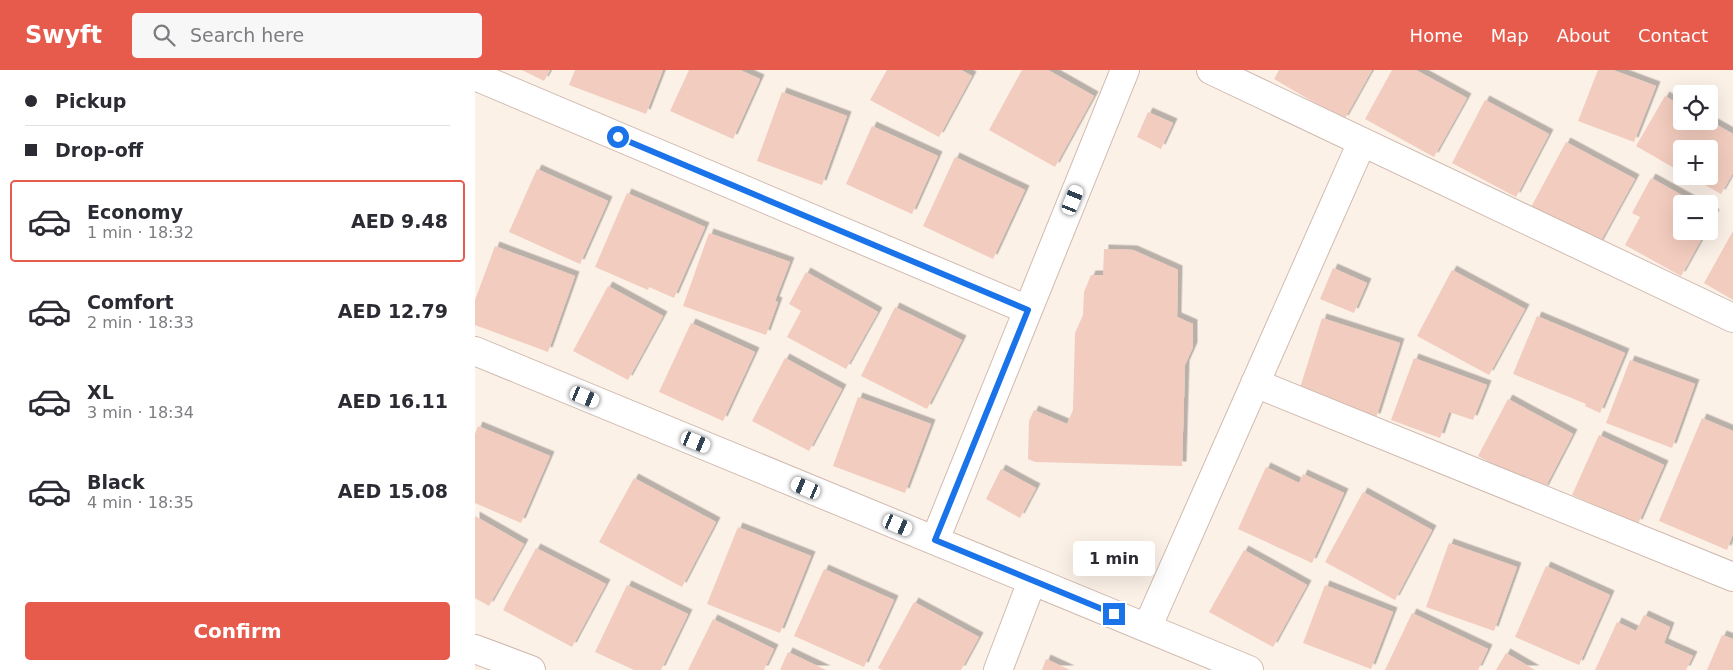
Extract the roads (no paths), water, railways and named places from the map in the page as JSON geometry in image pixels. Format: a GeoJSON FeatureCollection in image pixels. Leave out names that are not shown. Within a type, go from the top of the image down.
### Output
{"type":"FeatureCollection","features":[{"type":"Feature","properties":{"kind":"street"},"geometry":{"type":"LineString","coordinates":[[935,540],[1125,70]]}},
{"type":"Feature","properties":{"kind":"street"},"geometry":{"type":"LineString","coordinates":[[1211,70],[1255,80],[1362,142],[1733,318]]}},
{"type":"Feature","properties":{"kind":"street"},"geometry":{"type":"LineString","coordinates":[[475,76],[1028,310]]}},
{"type":"Feature","properties":{"kind":"street"},"geometry":{"type":"LineString","coordinates":[[1147,628],[1362,142]]}},
{"type":"Feature","properties":{"kind":"street"},"geometry":{"type":"LineString","coordinates":[[475,351],[1249,670]]}},
{"type":"Feature","properties":{"kind":"street"},"geometry":{"type":"LineString","coordinates":[[1255,384],[1733,577]]}},
{"type":"Feature","properties":{"kind":"street"},"geometry":{"type":"LineString","coordinates":[[999,670],[1032,580]]}},
{"type":"Feature","properties":{"kind":"street"},"geometry":{"type":"LineString","coordinates":[[475,649],[527,669]]}}]}
